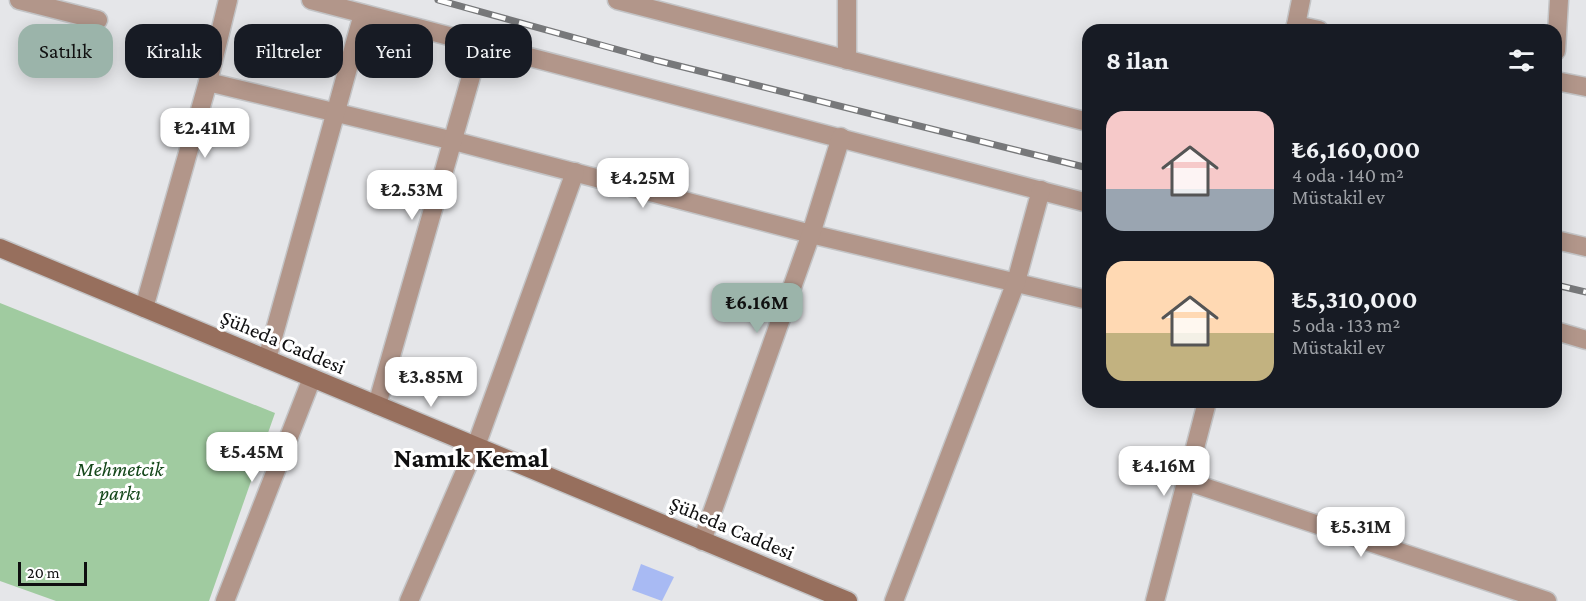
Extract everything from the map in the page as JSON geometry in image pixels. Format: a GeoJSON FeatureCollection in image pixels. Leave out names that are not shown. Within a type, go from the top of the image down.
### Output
{"type":"FeatureCollection","features":[{"type":"Feature","properties":{"kind":"main road","name":"Şüheda Caddesi"},"geometry":{"type":"LineString","coordinates":[[0,248],[848,601]]}},
{"type":"Feature","properties":{"kind":"street"},"geometry":{"type":"LineString","coordinates":[[19,0],[98,20]]}},
{"type":"Feature","properties":{"kind":"street"},"geometry":{"type":"LineString","coordinates":[[144,308],[208,82],[228,0]]}},
{"type":"Feature","properties":{"kind":"street"},"geometry":{"type":"LineString","coordinates":[[311,0],[445,36]]}},
{"type":"Feature","properties":{"kind":"street"},"geometry":{"type":"LineString","coordinates":[[616,0],[1082,120]]}},
{"type":"Feature","properties":{"kind":"street"},"geometry":{"type":"LineString","coordinates":[[846,0],[847,60]]}},
{"type":"Feature","properties":{"kind":"street"},"geometry":{"type":"LineString","coordinates":[[1297,24],[1301,0]]}},
{"type":"Feature","properties":{"kind":"street"},"geometry":{"type":"LineString","coordinates":[[1558,24],[1559,0]]}},
{"type":"Feature","properties":{"kind":"street"},"geometry":{"type":"LineString","coordinates":[[267,359],[363,14]]}},
{"type":"Feature","properties":{"kind":"street"},"geometry":{"type":"LineString","coordinates":[[532,58],[1082,201]]}},
{"type":"Feature","properties":{"kind":"street"},"geometry":{"type":"LineString","coordinates":[[377,405],[471,78]]}},
{"type":"Feature","properties":{"kind":"street"},"geometry":{"type":"LineString","coordinates":[[208,82],[454,141],[811,234],[1082,298]]}},
{"type":"Feature","properties":{"kind":"street"},"geometry":{"type":"LineString","coordinates":[[1562,82],[1586,87]]}},
{"type":"Feature","properties":{"kind":"street"},"geometry":{"type":"LineString","coordinates":[[702,541],[811,234],[841,137]]}},
{"type":"Feature","properties":{"kind":"street"},"geometry":{"type":"LineString","coordinates":[[409,601],[476,446],[575,172]]}},
{"type":"Feature","properties":{"kind":"street"},"geometry":{"type":"LineString","coordinates":[[894,601],[1016,282],[1041,190]]}},
{"type":"Feature","properties":{"kind":"street"},"geometry":{"type":"LineString","coordinates":[[1562,242],[1586,248]]}},
{"type":"Feature","properties":{"kind":"street"},"geometry":{"type":"LineString","coordinates":[[1562,334],[1586,340]]}},
{"type":"Feature","properties":{"kind":"street"},"geometry":{"type":"LineString","coordinates":[[225,601],[312,378]]}},
{"type":"Feature","properties":{"kind":"street"},"geometry":{"type":"LineString","coordinates":[[1155,601],[1206,408]]}},
{"type":"Feature","properties":{"kind":"street"},"geometry":{"type":"LineString","coordinates":[[1186,482],[1547,601]]}},
{"type":"Feature","properties":{"kind":"green space","name":"Mehmetcik parkı"},"geometry":{"type":"Polygon","coordinates":[[[0,303],[275,413],[209,601],[56,601],[0,581],[0,303]]]}},
{"type":"Feature","properties":{"kind":"building"},"geometry":{"type":"Polygon","coordinates":[[[641,564],[674,577],[662,601],[632,590],[641,564]]]}},
{"type":"Feature","properties":{"kind":"railway"},"geometry":{"type":"LineString","coordinates":[[438,0],[655,60],[1082,167]]}},
{"type":"Feature","properties":{"kind":"railway"},"geometry":{"type":"LineString","coordinates":[[1562,286],[1586,292]]}},
{"type":"Feature","properties":{"kind":"district","name":"Namık Kemal"},"geometry":{"type":"Point","coordinates":[471,458]}}]}
